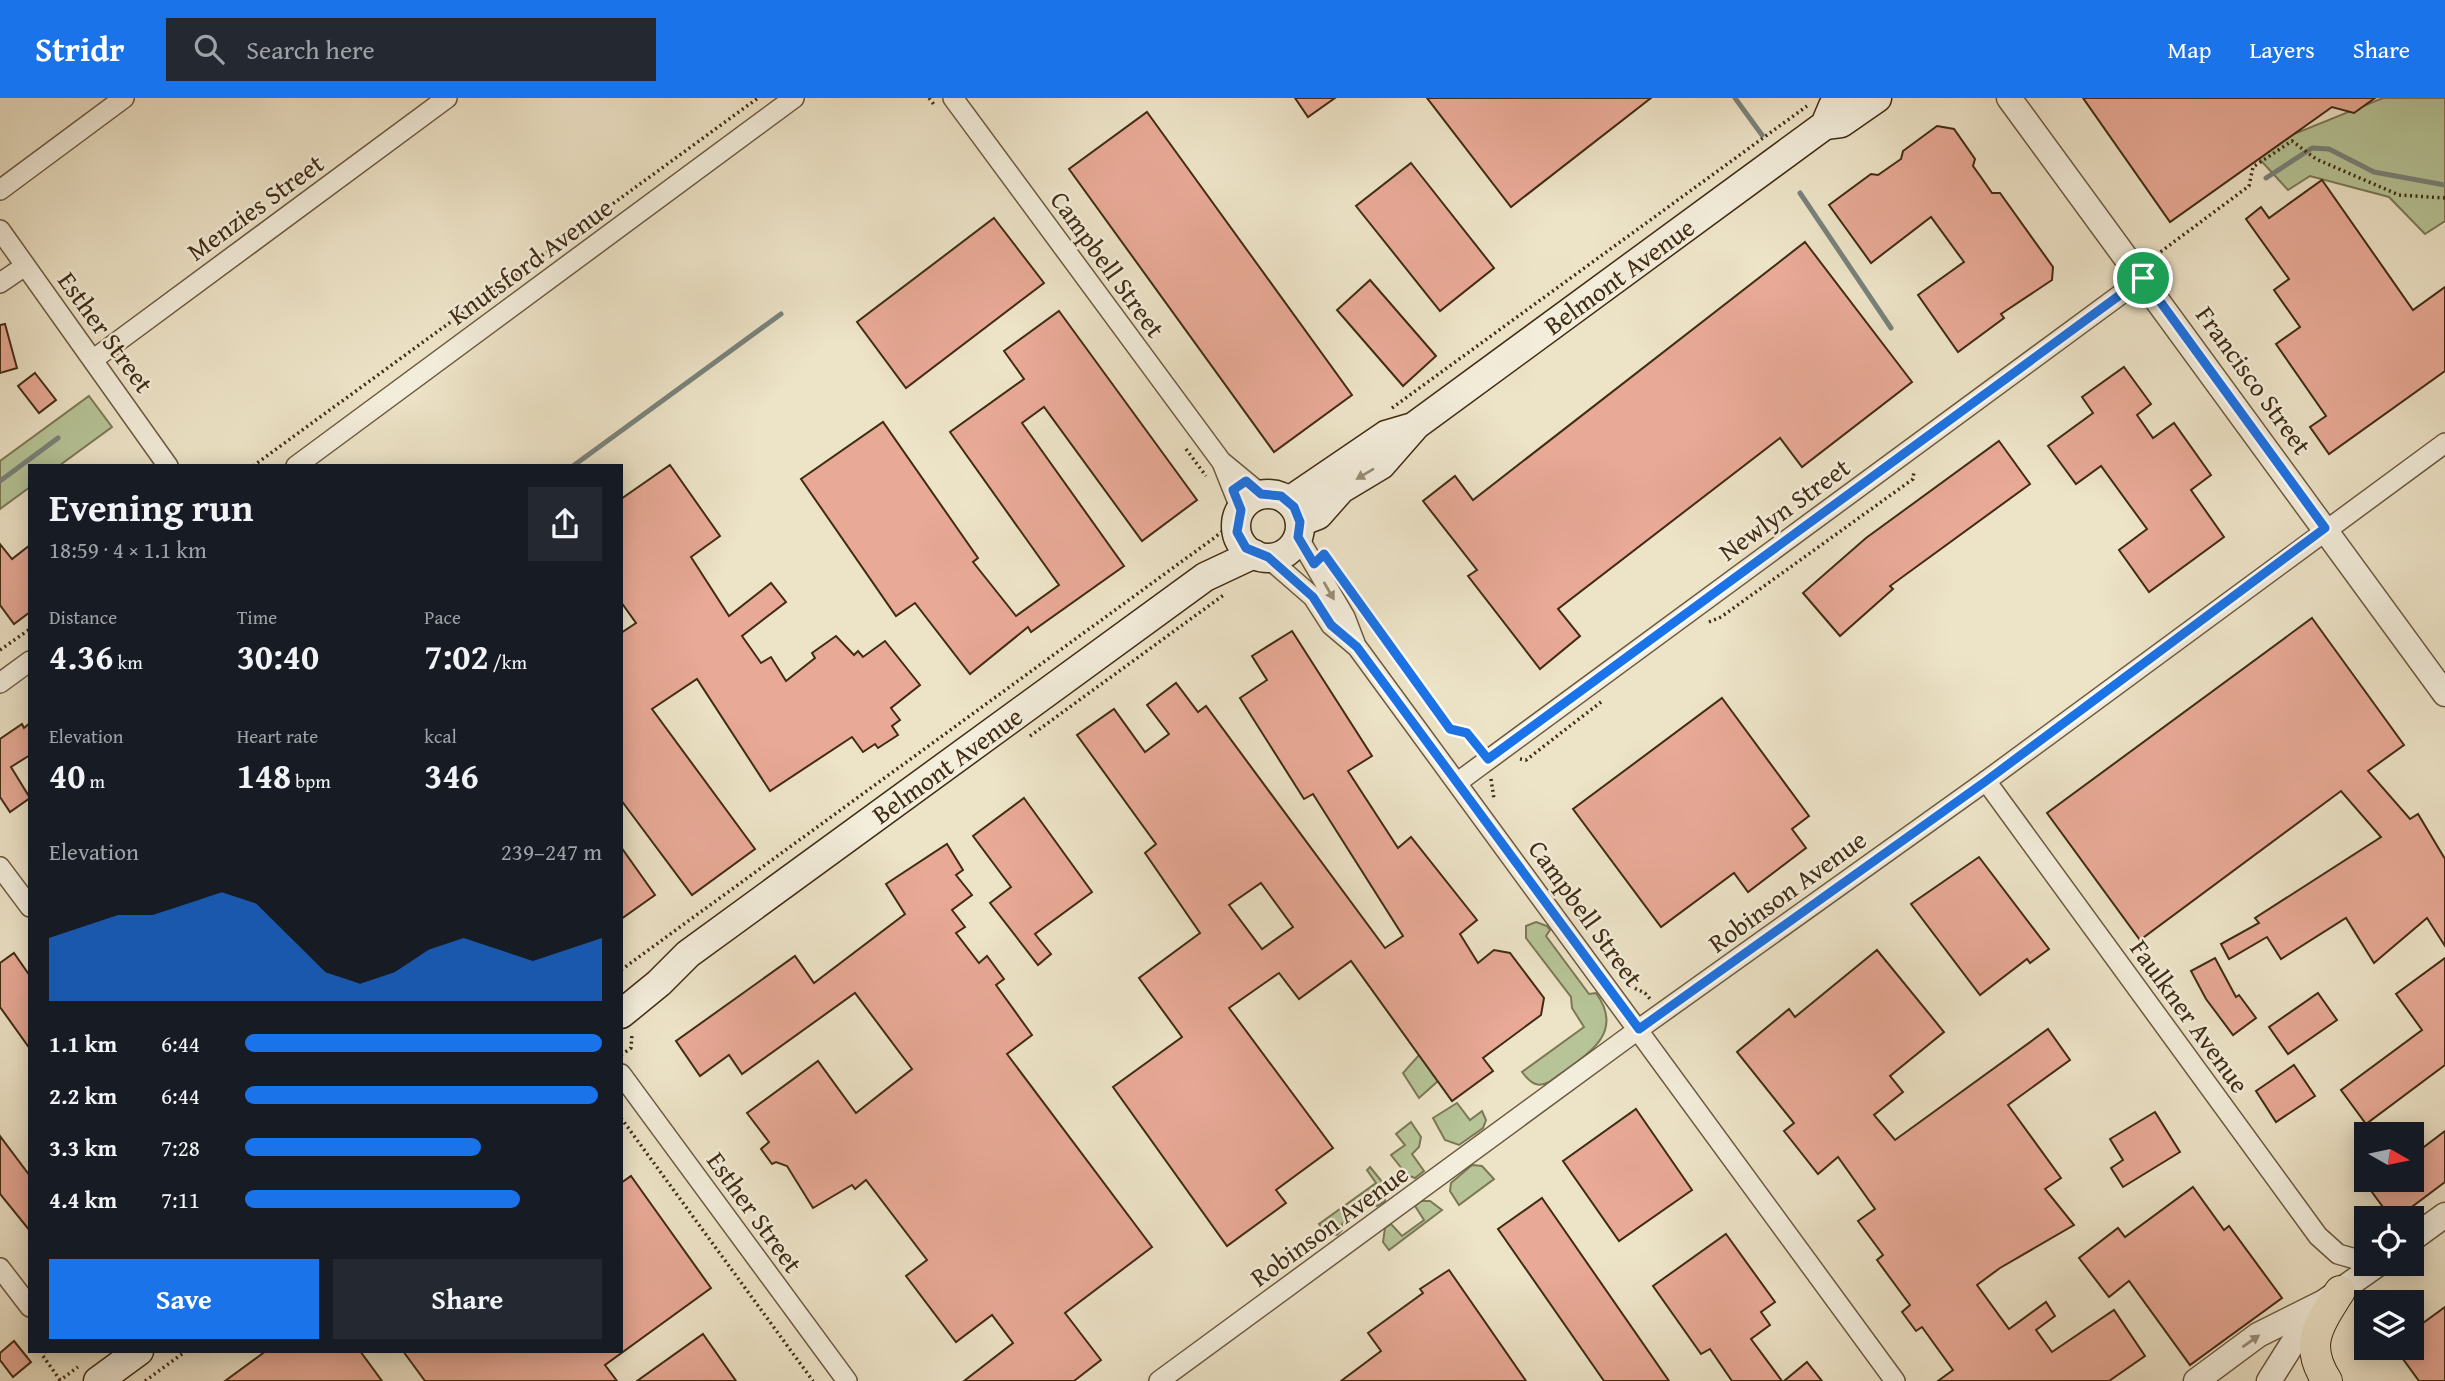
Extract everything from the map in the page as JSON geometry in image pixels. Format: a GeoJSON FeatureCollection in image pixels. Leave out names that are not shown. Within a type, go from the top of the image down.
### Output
{"type":"FeatureCollection","features":[{"type":"Feature","properties":{"kind":"main road","name":"Belmont Avenue"},"geometry":{"type":"LineString","coordinates":[[623,994],[650,974],[688,954],[1205,576],[1249,523],[1286,552],[1295,520],[1386,435],[1413,428],[1816,115],[1842,98]]}},
{"type":"Feature","properties":{"kind":"main road","name":"Belmont Avenue"},"geometry":{"type":"LineString","coordinates":[[1816,115],[1841,123],[1877,98]]}},
{"type":"Feature","properties":{"kind":"main road"},"geometry":{"type":"LineString","coordinates":[[1249,523],[1271,494],[1295,520]]}},
{"type":"Feature","properties":{"kind":"main road","name":"Belmont Avenue"},"geometry":{"type":"LineString","coordinates":[[627,1018],[688,954]]}},
{"type":"Feature","properties":{"kind":"main road"},"geometry":{"type":"LineString","coordinates":[[2327,1381],[2314,1354],[2319,1326],[2332,1297]]}},
{"type":"Feature","properties":{"kind":"main road"},"geometry":{"type":"LineString","coordinates":[[98,1381],[136,1353]]}},
{"type":"Feature","properties":{"kind":"street"},"geometry":{"type":"LineString","coordinates":[[0,191],[124,98]]}},
{"type":"Feature","properties":{"kind":"street","name":"Menzies Street"},"geometry":{"type":"LineString","coordinates":[[94,359],[447,98]]}},
{"type":"Feature","properties":{"kind":"street","name":"Knutsford Avenue"},"geometry":{"type":"LineString","coordinates":[[299,464],[794,98]]}},
{"type":"Feature","properties":{"kind":"street","name":"Campbell Street"},"geometry":{"type":"LineString","coordinates":[[953,98],[1221,461],[1249,523],[1313,597],[1331,625],[1357,647],[1895,1381]]}},
{"type":"Feature","properties":{"kind":"street","name":"Francisco Street"},"geometry":{"type":"LineString","coordinates":[[2012,99],[2445,694]]}},
{"type":"Feature","properties":{"kind":"street","name":"Esther Street"},"geometry":{"type":"LineString","coordinates":[[0,230],[167,464]]}},
{"type":"Feature","properties":{"kind":"street"},"geometry":{"type":"LineString","coordinates":[[0,283],[25,266]]}},
{"type":"Feature","properties":{"kind":"street","name":"Newlyn Street"},"geometry":{"type":"LineString","coordinates":[[1458,782],[2136,269]]}},
{"type":"Feature","properties":{"kind":"street","name":"Robinson Avenue"},"geometry":{"type":"LineString","coordinates":[[1159,1381],[1661,1013],[1986,781],[2325,528],[2445,443]]}},
{"type":"Feature","properties":{"kind":"street","name":"Campbell Street"},"geometry":{"type":"LineString","coordinates":[[1221,461],[1249,523]]}},
{"type":"Feature","properties":{"kind":"street","name":"Campbell Street"},"geometry":{"type":"LineString","coordinates":[[1295,520],[1345,617],[1357,647]]}},
{"type":"Feature","properties":{"kind":"street"},"geometry":{"type":"LineString","coordinates":[[0,683],[28,662]]}},
{"type":"Feature","properties":{"kind":"street","name":"Faulkner Avenue"},"geometry":{"type":"LineString","coordinates":[[1986,781],[2318,1236],[2338,1254],[2354,1259]]}},
{"type":"Feature","properties":{"kind":"street"},"geometry":{"type":"LineString","coordinates":[[0,867],[28,904]]}},
{"type":"Feature","properties":{"kind":"street","name":"Esther Street"},"geometry":{"type":"LineString","coordinates":[[623,1077],[847,1381]]}},
{"type":"Feature","properties":{"kind":"street"},"geometry":{"type":"LineString","coordinates":[[2424,1230],[2445,1215]]}},
{"type":"Feature","properties":{"kind":"street"},"geometry":{"type":"LineString","coordinates":[[0,1268],[28,1304]]}},
{"type":"Feature","properties":{"kind":"street"},"geometry":{"type":"LineString","coordinates":[[2196,1381],[2258,1335],[2332,1297],[2361,1276]]}},
{"type":"Feature","properties":{"kind":"street"},"geometry":{"type":"LineString","coordinates":[[2269,1381],[2301,1331],[2332,1297]]}},
{"type":"Feature","properties":{"kind":"path"},"geometry":{"type":"LineString","coordinates":[[256,464],[758,98]]}},
{"type":"Feature","properties":{"kind":"path"},"geometry":{"type":"LineString","coordinates":[[1389,411],[1816,115]]}},
{"type":"Feature","properties":{"kind":"path"},"geometry":{"type":"LineString","coordinates":[[2136,269],[2144,255],[2155,257],[2249,186],[2253,167],[2292,141],[2316,159],[2399,195],[2445,198]]}},
{"type":"Feature","properties":{"kind":"path"},"geometry":{"type":"LineString","coordinates":[[1705,622],[1721,617],[1913,479],[1915,468]]}},
{"type":"Feature","properties":{"kind":"path"},"geometry":{"type":"LineString","coordinates":[[623,969],[1223,531],[1227,507],[1222,498],[1249,523]]}},
{"type":"Feature","properties":{"kind":"path"},"geometry":{"type":"LineString","coordinates":[[1024,741],[1236,587]]}},
{"type":"Feature","properties":{"kind":"path"},"geometry":{"type":"LineString","coordinates":[[1363,609],[1450,729],[1467,733],[1496,767],[1490,782],[1495,804]]}},
{"type":"Feature","properties":{"kind":"path"},"geometry":{"type":"LineString","coordinates":[[0,650],[28,630]]}},
{"type":"Feature","properties":{"kind":"path"},"geometry":{"type":"LineString","coordinates":[[1516,758],[1525,760],[1605,699]]}},
{"type":"Feature","properties":{"kind":"path"},"geometry":{"type":"LineString","coordinates":[[1622,975],[1630,985],[1645,993],[1661,1013]]}},
{"type":"Feature","properties":{"kind":"path"},"geometry":{"type":"LineString","coordinates":[[623,1054],[631,1048],[627,1018]]}},
{"type":"Feature","properties":{"kind":"path"},"geometry":{"type":"LineString","coordinates":[[623,1121],[813,1381]]}},
{"type":"Feature","properties":{"kind":"path"},"geometry":{"type":"LineString","coordinates":[[44,1353],[43,1356],[60,1380]]}},
{"type":"Feature","properties":{"kind":"path"},"geometry":{"type":"LineString","coordinates":[[145,1381],[183,1353]]}},
{"type":"Feature","properties":{"kind":"green space"},"geometry":{"type":"Polygon","coordinates":[[[2383,98],[2445,98],[2445,221],[2425,234],[2389,197],[2310,176],[2288,190],[2252,151],[2383,98]]]}},
{"type":"Feature","properties":{"kind":"green space"},"geometry":{"type":"Polygon","coordinates":[[[89,396],[112,427],[61,464],[28,464],[28,488],[0,509],[0,461],[89,396]]]}},
{"type":"Feature","properties":{"kind":"green space"},"geometry":{"type":"Polygon","coordinates":[[[1536,922],[1550,930],[1546,936],[1589,994],[1596,993],[1604,1008],[1607,1022],[1596,1045],[1586,1055],[1549,1082],[1540,1085],[1530,1081],[1522,1072],[1584,1027],[1572,1008],[1571,997],[1526,938],[1526,926],[1536,922]]]}},
{"type":"Feature","properties":{"kind":"green space"},"geometry":{"type":"Polygon","coordinates":[[[1419,1055],[1438,1081],[1419,1098],[1403,1073],[1419,1055]]]}},
{"type":"Feature","properties":{"kind":"green space"},"geometry":{"type":"Polygon","coordinates":[[[1457,1103],[1470,1120],[1482,1111],[1486,1120],[1483,1128],[1459,1145],[1445,1140],[1433,1118],[1457,1103]]]}},
{"type":"Feature","properties":{"kind":"green space"},"geometry":{"type":"Polygon","coordinates":[[[1411,1122],[1421,1137],[1419,1147],[1412,1154],[1424,1171],[1415,1178],[1407,1175],[1391,1155],[1405,1145],[1396,1134],[1411,1122]]]}},
{"type":"Feature","properties":{"kind":"green space"},"geometry":{"type":"Polygon","coordinates":[[[1472,1165],[1482,1166],[1494,1179],[1459,1205],[1450,1191],[1451,1183],[1472,1165]]]}},
{"type":"Feature","properties":{"kind":"green space"},"geometry":{"type":"Polygon","coordinates":[[[1370,1167],[1383,1183],[1385,1201],[1377,1206],[1370,1203],[1342,1224],[1342,1230],[1337,1235],[1327,1234],[1319,1224],[1376,1183],[1367,1170],[1370,1167]]]}},
{"type":"Feature","properties":{"kind":"green space"},"geometry":{"type":"Polygon","coordinates":[[[1421,1201],[1430,1201],[1442,1210],[1389,1250],[1383,1242],[1385,1228],[1391,1224],[1402,1236],[1424,1220],[1415,1206],[1421,1201]]]}},
{"type":"Feature","properties":{"kind":"building"},"geometry":{"type":"Polygon","coordinates":[[[1295,98],[1335,98],[1308,117],[1295,98]]]}},
{"type":"Feature","properties":{"kind":"building"},"geometry":{"type":"Polygon","coordinates":[[[1427,98],[1651,98],[1511,207],[1427,98]]]}},
{"type":"Feature","properties":{"kind":"building"},"geometry":{"type":"Polygon","coordinates":[[[2083,98],[2375,98],[2354,113],[2332,107],[2170,222],[2083,98]]]}},
{"type":"Feature","properties":{"kind":"building"},"geometry":{"type":"Polygon","coordinates":[[[1147,112],[1352,395],[1274,452],[1069,169],[1147,112]]]}},
{"type":"Feature","properties":{"kind":"building"},"geometry":{"type":"Polygon","coordinates":[[[1937,126],[1954,129],[1975,159],[1973,166],[1992,193],[2000,193],[2053,267],[2052,280],[2001,314],[2004,318],[1958,352],[1918,295],[1964,262],[1931,217],[1871,263],[1829,205],[1871,174],[1878,175],[1901,159],[1903,151],[1937,126]]]}},
{"type":"Feature","properties":{"kind":"building"},"geometry":{"type":"Polygon","coordinates":[[[1411,163],[1494,268],[1440,311],[1356,206],[1411,163]]]}},
{"type":"Feature","properties":{"kind":"building"},"geometry":{"type":"Polygon","coordinates":[[[2322,180],[2413,310],[2445,287],[2445,371],[2329,454],[2310,427],[2326,416],[2276,344],[2300,327],[2274,290],[2289,279],[2246,219],[2261,207],[2269,218],[2322,180]]]}},
{"type":"Feature","properties":{"kind":"building"},"geometry":{"type":"Polygon","coordinates":[[[994,218],[1044,283],[906,388],[857,322],[994,218]]]}},
{"type":"Feature","properties":{"kind":"building"},"geometry":{"type":"Polygon","coordinates":[[[1805,242],[1912,382],[1802,467],[1780,438],[1558,609],[1580,636],[1540,669],[1468,576],[1477,570],[1423,501],[1455,476],[1473,500],[1805,242]]]}},
{"type":"Feature","properties":{"kind":"building"},"geometry":{"type":"Polygon","coordinates":[[[1370,280],[1436,356],[1403,386],[1337,310],[1370,280]]]}},
{"type":"Feature","properties":{"kind":"building"},"geometry":{"type":"Polygon","coordinates":[[[1059,311],[1197,500],[1142,541],[1044,407],[1022,423],[1124,566],[1031,632],[1028,627],[970,674],[915,603],[896,616],[801,479],[883,422],[978,558],[973,562],[1016,616],[1059,585],[950,432],[1024,379],[1004,351],[1059,311]]]}},
{"type":"Feature","properties":{"kind":"building"},"geometry":{"type":"Polygon","coordinates":[[[5,324],[17,368],[0,373],[0,325],[5,324]]]}},
{"type":"Feature","properties":{"kind":"building"},"geometry":{"type":"Polygon","coordinates":[[[2124,367],[2151,404],[2137,415],[2153,438],[2174,423],[2211,475],[2191,490],[2224,537],[2149,592],[2119,550],[2147,529],[2101,466],[2076,484],[2048,446],[2093,413],[2082,397],[2124,367]]]}},
{"type":"Feature","properties":{"kind":"building"},"geometry":{"type":"Polygon","coordinates":[[[35,373],[56,400],[39,413],[18,386],[35,373]]]}},
{"type":"Feature","properties":{"kind":"building"},"geometry":{"type":"Polygon","coordinates":[[[1999,441],[2030,484],[1890,586],[1893,589],[1840,636],[1803,593],[1866,538],[1999,441]]]}},
{"type":"Feature","properties":{"kind":"building"},"geometry":{"type":"Polygon","coordinates":[[[670,465],[720,536],[691,557],[729,616],[771,583],[786,602],[742,636],[761,663],[771,657],[786,681],[815,658],[812,653],[836,636],[854,655],[858,651],[863,657],[885,641],[920,685],[891,708],[900,720],[892,726],[898,735],[878,748],[875,744],[863,752],[852,737],[770,791],[697,679],[652,709],[755,849],[692,895],[623,803],[623,632],[636,623],[623,605],[623,498],[670,465]]]}},
{"type":"Feature","properties":{"kind":"building"},"geometry":{"type":"Polygon","coordinates":[[[0,544],[12,559],[28,547],[28,614],[14,624],[0,605],[0,544]]]}},
{"type":"Feature","properties":{"kind":"building"},"geometry":{"type":"Polygon","coordinates":[[[2312,618],[2404,745],[2368,771],[2410,819],[2418,814],[2445,859],[2445,946],[2427,918],[2374,963],[2346,918],[2281,959],[2267,937],[2229,959],[2221,944],[2259,923],[2255,918],[2381,837],[2341,791],[2140,940],[2047,813],[2312,618]]]}},
{"type":"Feature","properties":{"kind":"building"},"geometry":{"type":"Polygon","coordinates":[[[1292,631],[1372,756],[1348,771],[1398,848],[1411,837],[1477,920],[1460,934],[1478,963],[1494,950],[1510,953],[1544,998],[1541,1015],[1483,1058],[1493,1071],[1452,1101],[1351,961],[1299,999],[1279,973],[1229,1008],[1333,1148],[1276,1190],[1286,1203],[1227,1246],[1113,1087],[1182,1037],[1139,978],[1200,933],[1145,853],[1156,844],[1077,735],[1114,709],[1145,752],[1169,734],[1147,705],[1176,683],[1198,712],[1206,706],[1385,948],[1403,936],[1313,794],[1304,799],[1240,698],[1267,680],[1252,656],[1292,631]],[[1261,883],[1229,905],[1262,949],[1293,927],[1261,883]]]}},
{"type":"Feature","properties":{"kind":"building"},"geometry":{"type":"Polygon","coordinates":[[[1722,698],[1809,816],[1792,829],[1806,848],[1748,892],[1734,873],[1661,927],[1573,809],[1722,698]]]}},
{"type":"Feature","properties":{"kind":"building"},"geometry":{"type":"Polygon","coordinates":[[[22,724],[24,728],[28,725],[28,756],[11,767],[28,795],[28,799],[10,812],[0,797],[0,739],[22,724]]]}},
{"type":"Feature","properties":{"kind":"building"},"geometry":{"type":"Polygon","coordinates":[[[1024,798],[1092,892],[1035,934],[1051,954],[1038,965],[990,903],[1011,887],[973,836],[1024,798]]]}},
{"type":"Feature","properties":{"kind":"building"},"geometry":{"type":"Polygon","coordinates":[[[947,844],[963,870],[956,875],[972,895],[952,910],[965,927],[956,933],[979,963],[987,956],[1004,979],[996,985],[1032,1035],[1007,1054],[1152,1247],[1065,1313],[1101,1360],[1074,1381],[964,1381],[1013,1343],[992,1315],[956,1342],[906,1276],[927,1260],[866,1180],[855,1189],[852,1185],[813,1208],[787,1166],[776,1162],[772,1164],[761,1149],[769,1142],[747,1113],[818,1061],[856,1113],[912,1069],[855,993],[742,1074],[729,1055],[700,1076],[676,1041],[795,956],[814,983],[905,914],[886,884],[947,844]]]}},
{"type":"Feature","properties":{"kind":"building"},"geometry":{"type":"Polygon","coordinates":[[[623,850],[655,895],[623,918],[623,850]]]}},
{"type":"Feature","properties":{"kind":"building"},"geometry":{"type":"Polygon","coordinates":[[[1979,857],[2049,949],[2030,963],[2027,959],[1980,995],[1911,904],[1979,857]]]}},
{"type":"Feature","properties":{"kind":"building"},"geometry":{"type":"Polygon","coordinates":[[[1877,950],[1944,1032],[1890,1076],[1903,1092],[1874,1115],[1895,1140],[2048,1029],[2070,1060],[2008,1105],[2061,1178],[2045,1189],[2074,1225],[2000,1268],[1977,1285],[2009,1329],[2046,1302],[2055,1316],[2036,1330],[2052,1352],[2114,1310],[2145,1356],[2109,1381],[1938,1381],[1953,1370],[1922,1327],[1916,1331],[1902,1312],[1910,1305],[1877,1260],[1883,1255],[1858,1221],[1875,1209],[1838,1157],[1818,1174],[1784,1131],[1794,1123],[1737,1052],[1789,1009],[1795,1017],[1877,950]]]}},
{"type":"Feature","properties":{"kind":"building"},"geometry":{"type":"Polygon","coordinates":[[[14,953],[28,973],[28,1046],[0,1007],[0,963],[14,953]]]}},
{"type":"Feature","properties":{"kind":"building"},"geometry":{"type":"Polygon","coordinates":[[[2215,958],[2236,997],[2239,995],[2256,1018],[2233,1035],[2206,999],[2191,971],[2215,958]]]}},
{"type":"Feature","properties":{"kind":"building"},"geometry":{"type":"Polygon","coordinates":[[[2445,958],[2445,1065],[2369,1122],[2365,1122],[2341,1090],[2422,1030],[2396,994],[2445,958]]]}},
{"type":"Feature","properties":{"kind":"building"},"geometry":{"type":"Polygon","coordinates":[[[2318,993],[2337,1020],[2288,1054],[2269,1027],[2318,993]]]}},
{"type":"Feature","properties":{"kind":"building"},"geometry":{"type":"Polygon","coordinates":[[[2294,1065],[2315,1096],[2276,1122],[2256,1091],[2294,1065]]]}},
{"type":"Feature","properties":{"kind":"building"},"geometry":{"type":"Polygon","coordinates":[[[1636,1109],[1692,1190],[1619,1241],[1563,1161],[1636,1109]]]}},
{"type":"Feature","properties":{"kind":"building"},"geometry":{"type":"Polygon","coordinates":[[[2155,1112],[2180,1152],[2123,1187],[2111,1168],[2123,1160],[2110,1139],[2155,1112]]]}},
{"type":"Feature","properties":{"kind":"building"},"geometry":{"type":"Polygon","coordinates":[[[2445,1131],[2445,1182],[2413,1206],[2382,1206],[2372,1192],[2424,1192],[2424,1147],[2445,1131]]]}},
{"type":"Feature","properties":{"kind":"building"},"geometry":{"type":"Polygon","coordinates":[[[0,1136],[28,1173],[28,1229],[0,1194],[0,1136]]]}},
{"type":"Feature","properties":{"kind":"building"},"geometry":{"type":"Polygon","coordinates":[[[631,1176],[711,1288],[623,1352],[623,1182],[631,1176]]]}},
{"type":"Feature","properties":{"kind":"building"},"geometry":{"type":"Polygon","coordinates":[[[2193,1187],[2224,1230],[2229,1226],[2282,1298],[2190,1365],[2129,1281],[2109,1297],[2079,1258],[2118,1228],[2125,1237],[2193,1187]]]}},
{"type":"Feature","properties":{"kind":"building"},"geometry":{"type":"Polygon","coordinates":[[[1542,1198],[1669,1381],[1604,1381],[1498,1229],[1542,1198]]]}},
{"type":"Feature","properties":{"kind":"building"},"geometry":{"type":"Polygon","coordinates":[[[1726,1234],[1775,1302],[1761,1312],[1770,1325],[1751,1339],[1782,1381],[1732,1381],[1710,1349],[1701,1354],[1653,1286],[1726,1234]]]}},
{"type":"Feature","properties":{"kind":"building"},"geometry":{"type":"Polygon","coordinates":[[[1449,1270],[1526,1381],[1341,1381],[1381,1351],[1368,1333],[1423,1293],[1420,1289],[1449,1270]]]}},
{"type":"Feature","properties":{"kind":"building"},"geometry":{"type":"Polygon","coordinates":[[[2445,1307],[2445,1381],[2419,1381],[2404,1360],[2424,1360],[2424,1322],[2445,1307]]]}},
{"type":"Feature","properties":{"kind":"building"},"geometry":{"type":"Polygon","coordinates":[[[703,1334],[736,1381],[637,1381],[703,1334]]]}},
{"type":"Feature","properties":{"kind":"building"},"geometry":{"type":"Polygon","coordinates":[[[14,1341],[31,1362],[13,1377],[0,1360],[0,1353],[14,1341]]]}},
{"type":"Feature","properties":{"kind":"building"},"geometry":{"type":"Polygon","coordinates":[[[263,1353],[361,1353],[382,1381],[225,1381],[263,1353]]]}},
{"type":"Feature","properties":{"kind":"building"},"geometry":{"type":"Polygon","coordinates":[[[404,1353],[622,1353],[605,1365],[617,1381],[425,1381],[404,1353]]]}},
{"type":"Feature","properties":{"kind":"building"},"geometry":{"type":"Polygon","coordinates":[[[1807,1362],[1822,1381],[1784,1381],[1807,1362]]]}},
{"type":"Feature","properties":{"kind":"waterway"},"geometry":{"type":"LineString","coordinates":[[1735,98],[1762,135]]}},
{"type":"Feature","properties":{"kind":"waterway"},"geometry":{"type":"LineString","coordinates":[[2266,178],[2312,148],[2329,149],[2374,172],[2445,185]]}},
{"type":"Feature","properties":{"kind":"waterway"},"geometry":{"type":"LineString","coordinates":[[1800,193],[1891,328]]}},
{"type":"Feature","properties":{"kind":"waterway"},"geometry":{"type":"LineString","coordinates":[[576,464],[781,314]]}},
{"type":"Feature","properties":{"kind":"waterway"},"geometry":{"type":"LineString","coordinates":[[0,481],[58,438]]}},
{"type":"Feature","properties":{"kind":"route"},"geometry":{"type":"LineString","coordinates":[[2143,278],[2325,528],[1986,781],[1639,1029],[1357,647],[1331,625],[1313,597],[1268,557],[1254,554],[1246,548],[1237,532],[1241,510],[1233,490],[1246,481],[1261,494],[1281,496],[1289,501],[1300,522],[1298,537],[1314,564],[1324,554],[1450,729],[1467,733],[1488,759],[2143,278]]}}]}
